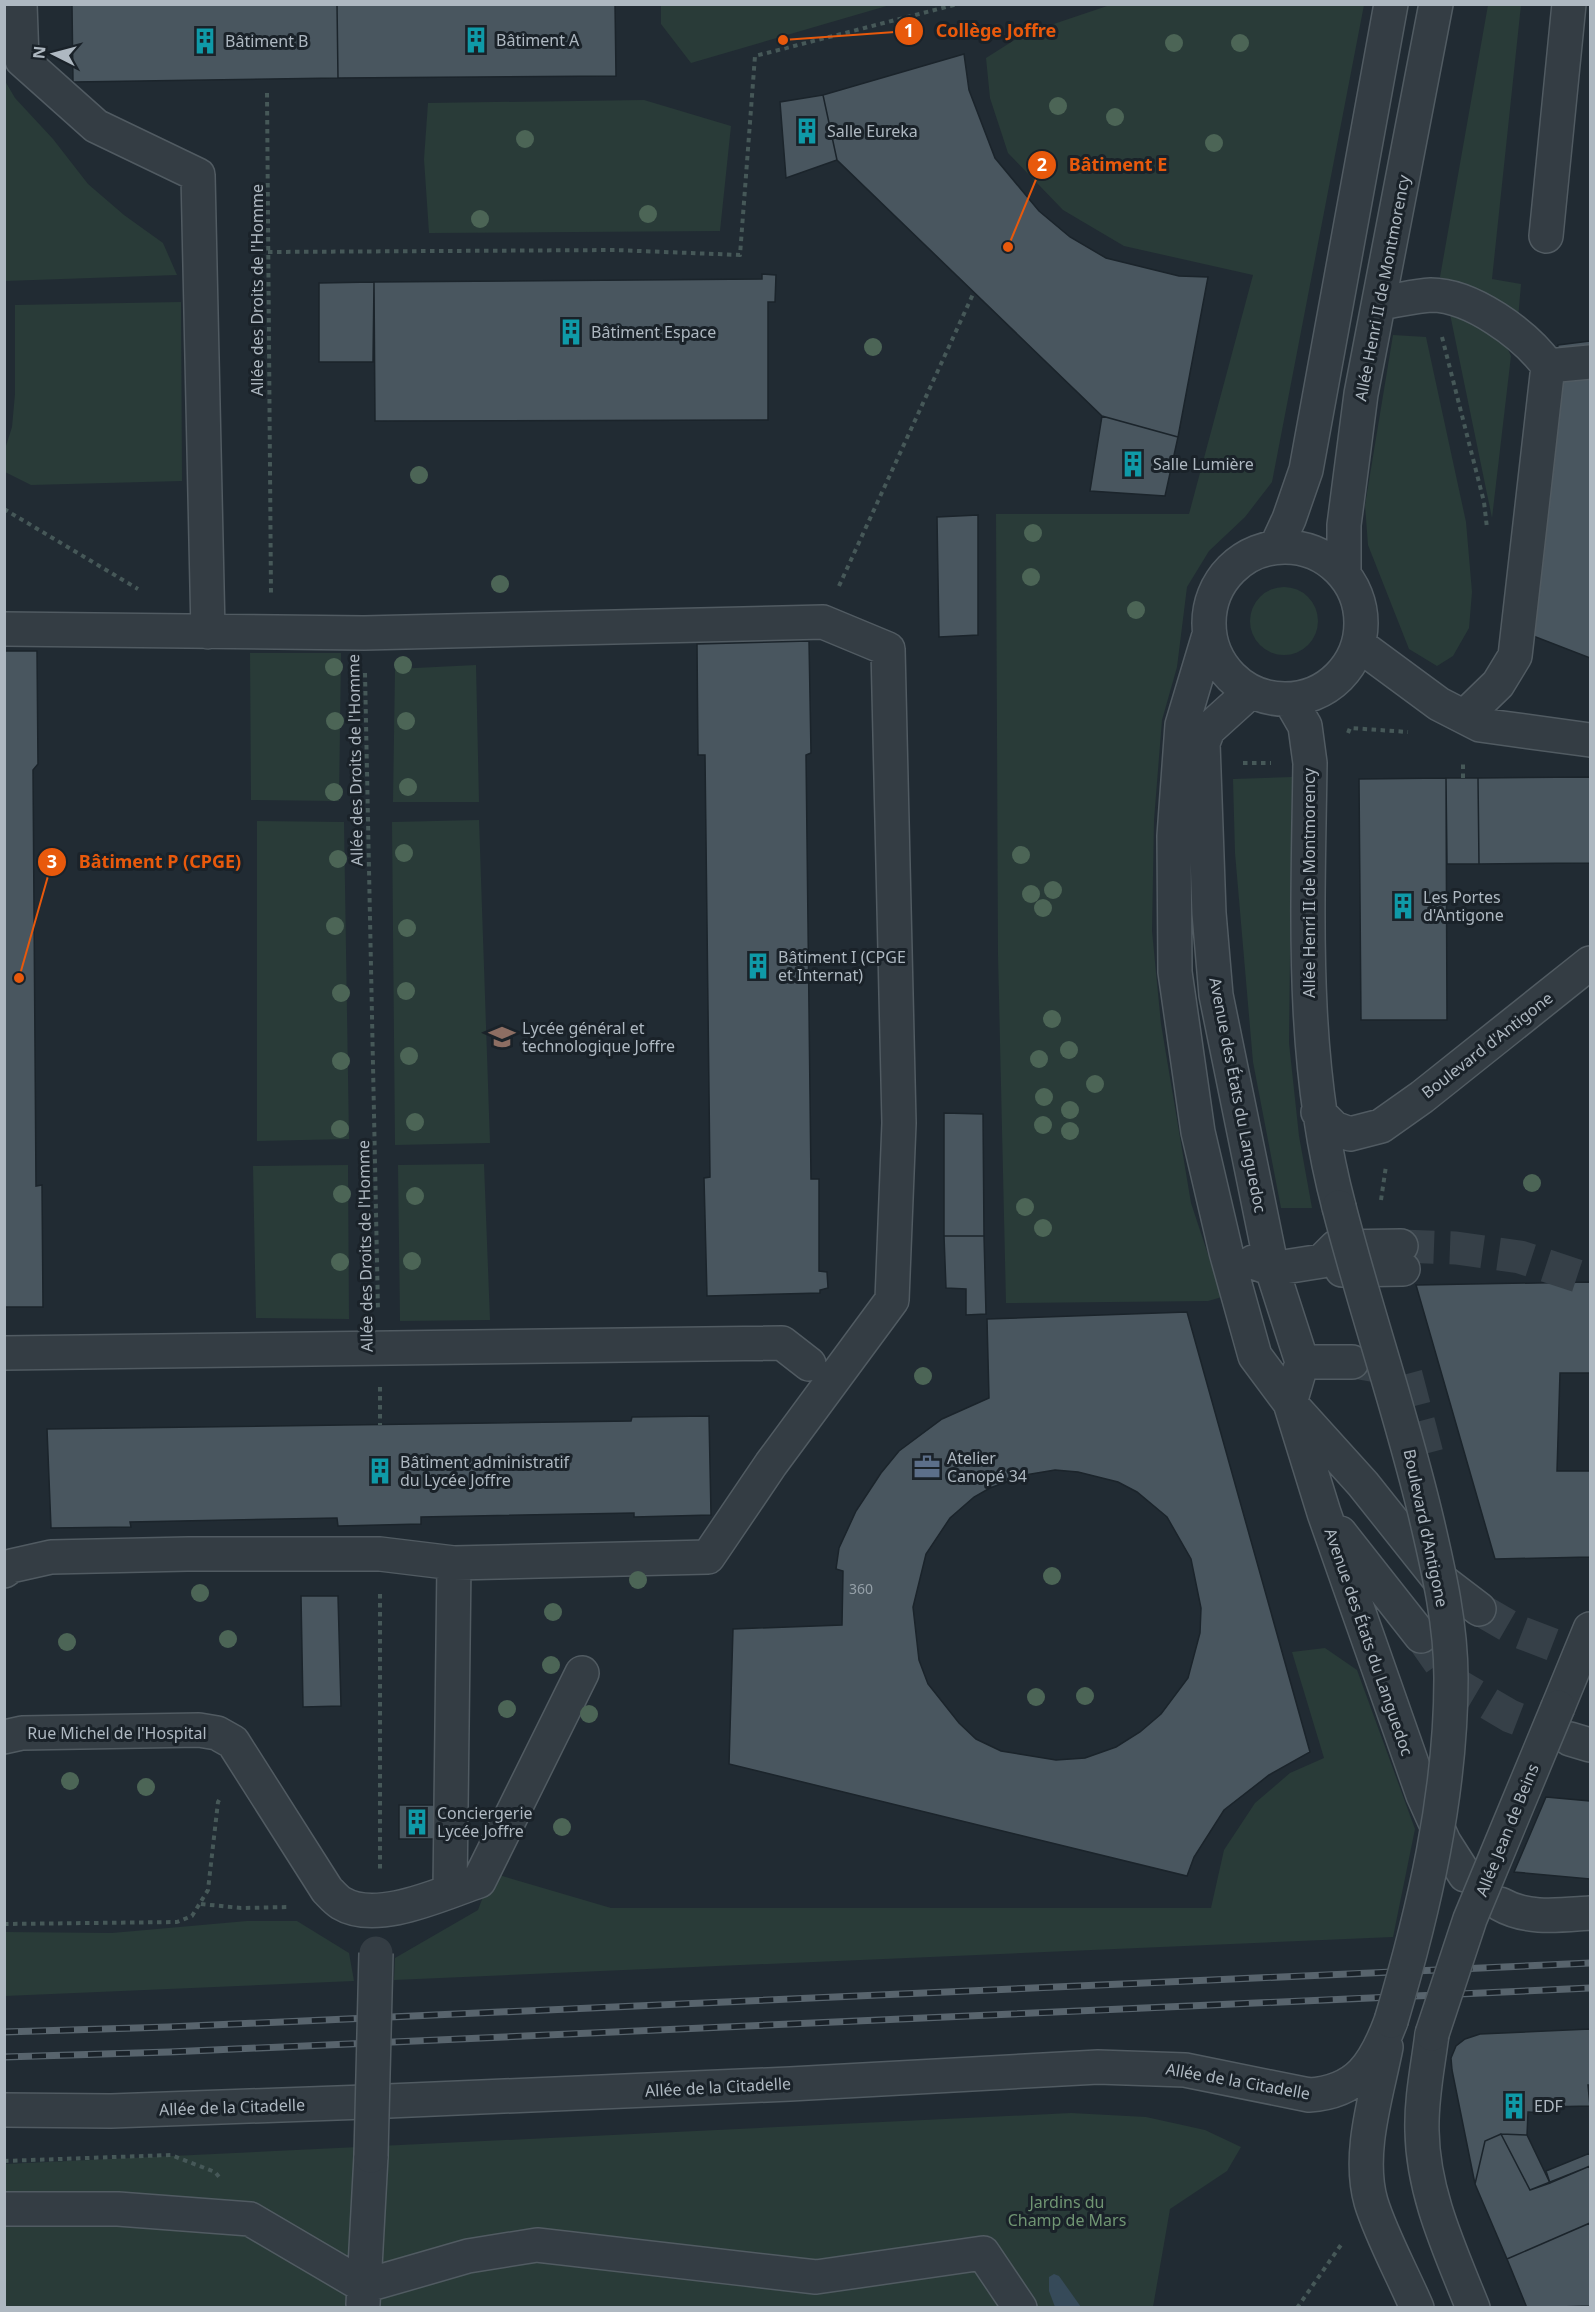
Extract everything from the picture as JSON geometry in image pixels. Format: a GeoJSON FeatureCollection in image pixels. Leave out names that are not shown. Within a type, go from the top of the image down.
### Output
{"type":"FeatureCollection","features":[{"type":"Feature","properties":{"kind":"street"},"geometry":{"type":"LineString","coordinates":[[20,4],[22,60],[96,126],[198,175],[208,632]]}},
{"type":"Feature","properties":{"kind":"street"},"geometry":{"type":"LineString","coordinates":[[1276,547],[1289,519],[1305,470],[1391,4]]}},
{"type":"Feature","properties":{"kind":"street","name":"Allée Henri II de Montmorency"},"geometry":{"type":"LineString","coordinates":[[1344,573],[1344,525],[1361,394],[1436,4]]}},
{"type":"Feature","properties":{"kind":"street"},"geometry":{"type":"LineString","coordinates":[[1546,236],[1569,4]]}},
{"type":"Feature","properties":{"kind":"street"},"geometry":{"type":"LineString","coordinates":[[1380,303],[1429,295],[1449,297],[1499,320],[1535,347],[1548,366],[1515,656],[1498,684],[1452,710]]}},
{"type":"Feature","properties":{"kind":"street"},"geometry":{"type":"LineString","coordinates":[[1548,366],[1590,362]]}},
{"type":"Feature","properties":{"kind":"street"},"geometry":{"type":"LineString","coordinates":[[1276,547],[1294,547],[1313,551],[1344,573],[1356,595],[1362,620],[1359,645],[1349,667],[1331,685],[1290,700],[1270,698],[1250,692],[1231,678],[1217,658],[1209,635],[1212,601],[1230,570],[1258,551],[1276,547]]}},
{"type":"Feature","properties":{"kind":"street"},"geometry":{"type":"LineString","coordinates":[[4,629],[364,633],[823,622],[888,649],[899,1123],[892,1300],[771,1464],[708,1557],[454,1563],[380,1554],[51,1557],[10,1566],[4,1571]]}},
{"type":"Feature","properties":{"kind":"street","name":"Avenue des États du Languedoc"},"geometry":{"type":"LineString","coordinates":[[1209,635],[1182,725],[1174,836],[1174,950],[1179,1011],[1198,1132],[1226,1252],[1255,1356],[1290,1403],[1324,1513],[1423,1795],[1444,1842],[1465,1875]]}},
{"type":"Feature","properties":{"kind":"street"},"geometry":{"type":"LineString","coordinates":[[1359,645],[1452,710],[1480,725],[1590,740]]}},
{"type":"Feature","properties":{"kind":"street","name":"Avenue des États du Languedoc"},"geometry":{"type":"LineString","coordinates":[[1250,692],[1208,730],[1203,743],[1202,766],[1216,995],[1272,1269],[1302,1362]]}},
{"type":"Feature","properties":{"kind":"street","name":"Allée Henri II de Montmorency"},"geometry":{"type":"LineString","coordinates":[[1290,700],[1305,726],[1310,762],[1309,1017],[1314,1071]]}},
{"type":"Feature","properties":{"kind":"street","name":"Boulevard d'Antigone"},"geometry":{"type":"LineString","coordinates":[[1318,1112],[1334,1128],[1350,1134],[1381,1126],[1422,1097],[1590,963]]}},
{"type":"Feature","properties":{"kind":"street","name":"Boulevard d'Antigone"},"geometry":{"type":"LineString","coordinates":[[1314,1071],[1324,1153],[1365,1307],[1409,1447],[1442,1587],[1451,1677],[1445,1765],[1433,1862],[1391,2021]]}},
{"type":"Feature","properties":{"kind":"street"},"geometry":{"type":"LineString","coordinates":[[1226,1252],[1272,1269],[1322,1261],[1336,1247],[1402,1258]]}},
{"type":"Feature","properties":{"kind":"street"},"geometry":{"type":"LineString","coordinates":[[4,1353],[782,1344],[809,1364]]}},
{"type":"Feature","properties":{"kind":"street"},"geometry":{"type":"LineString","coordinates":[[1352,1362],[1302,1362],[1290,1403],[1363,1484],[1437,1577],[1479,1609]]}},
{"type":"Feature","properties":{"kind":"street"},"geometry":{"type":"LineString","coordinates":[[1324,1513],[1421,1636]]}},
{"type":"Feature","properties":{"kind":"street"},"geometry":{"type":"LineString","coordinates":[[450,1891],[454,1563]]}},
{"type":"Feature","properties":{"kind":"street","name":"Allée Jean de Beins"},"geometry":{"type":"LineString","coordinates":[[1473,2307],[1438,2220],[1425,2169],[1422,2130],[1432,2034],[1470,1920],[1590,1629]]}},
{"type":"Feature","properties":{"kind":"street","name":"Rue Michel de l'Hospital"},"geometry":{"type":"LineString","coordinates":[[4,1737],[22,1733],[199,1730],[217,1733],[234,1742],[314,1871],[341,1903],[361,1910],[379,1910],[408,1906],[479,1881],[582,1673]]}},
{"type":"Feature","properties":{"kind":"street"},"geometry":{"type":"LineString","coordinates":[[1500,1904],[1512,1911],[1542,1916],[1590,1913]]}},
{"type":"Feature","properties":{"kind":"street"},"geometry":{"type":"LineString","coordinates":[[363,2297],[371,2156],[375,1953]]}},
{"type":"Feature","properties":{"kind":"street"},"geometry":{"type":"LineString","coordinates":[[1391,2021],[1370,2131],[1367,2165],[1371,2201],[1417,2307]]}},
{"type":"Feature","properties":{"kind":"street","name":"Allée de la Citadelle"},"geometry":{"type":"LineString","coordinates":[[4,2110],[111,2111],[666,2090],[1108,2067],[1185,2070],[1309,2095],[1326,2094],[1357,2079],[1370,2067],[1391,2021]]}},
{"type":"Feature","properties":{"kind":"street"},"geometry":{"type":"LineString","coordinates":[[4,2209],[118,2209],[250,2219],[363,2297]]}},
{"type":"Feature","properties":{"kind":"street"},"geometry":{"type":"LineString","coordinates":[[363,2297],[468,2256],[537,2245],[816,2277],[983,2253],[1020,2307]]}},
{"type":"Feature","properties":{"kind":"path"},"geometry":{"type":"LineString","coordinates":[[268,252],[615,250],[741,255],[755,56],[958,4]]}},
{"type":"Feature","properties":{"kind":"path","name":"Allée des Droits de l'Homme"},"geometry":{"type":"LineString","coordinates":[[267,93],[271,605]]}},
{"type":"Feature","properties":{"kind":"path"},"geometry":{"type":"LineString","coordinates":[[823,622],[974,292]]}},
{"type":"Feature","properties":{"kind":"path"},"geometry":{"type":"LineString","coordinates":[[1429,295],[1484,502],[1488,535]]}},
{"type":"Feature","properties":{"kind":"path"},"geometry":{"type":"LineString","coordinates":[[4,509],[147,595]]}},
{"type":"Feature","properties":{"kind":"path","name":"Allée des Droits de l'Homme"},"geometry":{"type":"LineString","coordinates":[[364,633],[381,1425]]}},
{"type":"Feature","properties":{"kind":"path"},"geometry":{"type":"LineString","coordinates":[[1239,763],[1310,762],[1340,758],[1350,728],[1420,733],[1452,710]]}},
{"type":"Feature","properties":{"kind":"path"},"geometry":{"type":"LineString","coordinates":[[380,1554],[380,1840]]}},
{"type":"Feature","properties":{"kind":"path"},"geometry":{"type":"LineString","coordinates":[[4,1924],[177,1922],[192,1916],[208,1890],[218,1802],[224,1793]]}},
{"type":"Feature","properties":{"kind":"path"},"geometry":{"type":"LineString","coordinates":[[201,1904],[248,1908],[287,1907]]}},
{"type":"Feature","properties":{"kind":"path"},"geometry":{"type":"LineString","coordinates":[[4,2162],[171,2155],[215,2172],[250,2219]]}},
{"type":"Feature","properties":{"kind":"path"},"geometry":{"type":"LineString","coordinates":[[1297,2307],[1345,2238]]}},
{"type":"Feature","properties":{"kind":"green space"},"geometry":{"type":"Polygon","coordinates":[[[661,4],[890,5],[691,63],[661,24],[661,4]]]}},
{"type":"Feature","properties":{"kind":"green space"},"geometry":{"type":"Polygon","coordinates":[[[1110,5],[1364,5],[1272,482],[1245,517],[1209,551],[1187,587],[1177,667],[1162,720],[1154,820],[1152,931],[1161,1024],[1191,1203],[1222,1297],[1208,1301],[1006,1303],[998,955],[996,514],[1189,514],[1253,275],[1124,246],[1063,210],[1008,153],[990,98],[986,58],[1024,34],[1110,5]]]}},
{"type":"Feature","properties":{"kind":"green space"},"geometry":{"type":"Polygon","coordinates":[[[1488,5],[1521,5],[1492,279],[1521,284],[1518,319],[1440,277],[1488,5]]]}},
{"type":"Feature","properties":{"kind":"green space"},"geometry":{"type":"Polygon","coordinates":[[[5,81],[15,98],[53,139],[88,184],[124,215],[163,243],[177,275],[5,281],[5,81]]]}},
{"type":"Feature","properties":{"kind":"green space"},"geometry":{"type":"Polygon","coordinates":[[[644,100],[731,126],[720,231],[429,233],[424,159],[428,103],[644,100]]]}},
{"type":"Feature","properties":{"kind":"green space"},"geometry":{"type":"Polygon","coordinates":[[[181,302],[182,481],[31,485],[5,472],[5,449],[12,427],[15,394],[15,305],[181,302]]]}},
{"type":"Feature","properties":{"kind":"green space"},"geometry":{"type":"Polygon","coordinates":[[[1450,314],[1462,317],[1505,343],[1511,356],[1492,518],[1450,314]]]}},
{"type":"Feature","properties":{"kind":"green space"},"geometry":{"type":"Polygon","coordinates":[[[1393,335],[1426,337],[1466,522],[1472,592],[1469,628],[1453,656],[1437,666],[1409,649],[1368,545],[1365,505],[1393,335]]]}},
{"type":"Feature","properties":{"kind":"green space"},"geometry":{"type":"Polygon","coordinates":[[[1291,587],[1303,593],[1312,602],[1318,614],[1316,634],[1308,645],[1291,655],[1277,655],[1260,645],[1252,634],[1250,614],[1260,597],[1271,589],[1291,587]]]}},
{"type":"Feature","properties":{"kind":"green space"},"geometry":{"type":"Polygon","coordinates":[[[250,653],[341,653],[339,801],[251,800],[250,653]]]}},
{"type":"Feature","properties":{"kind":"green space"},"geometry":{"type":"Polygon","coordinates":[[[476,665],[479,802],[393,802],[395,669],[476,665]]]}},
{"type":"Feature","properties":{"kind":"green space"},"geometry":{"type":"Polygon","coordinates":[[[1292,777],[1289,1043],[1299,1136],[1312,1208],[1281,1208],[1253,1062],[1235,853],[1233,779],[1292,777]]]}},
{"type":"Feature","properties":{"kind":"green space"},"geometry":{"type":"Polygon","coordinates":[[[479,820],[490,1143],[395,1145],[392,822],[479,820]]]}},
{"type":"Feature","properties":{"kind":"green space"},"geometry":{"type":"Polygon","coordinates":[[[257,821],[344,822],[349,1139],[257,1141],[257,821]]]}},
{"type":"Feature","properties":{"kind":"green space"},"geometry":{"type":"Polygon","coordinates":[[[484,1164],[490,1320],[400,1321],[398,1165],[484,1164]]]}},
{"type":"Feature","properties":{"kind":"green space"},"geometry":{"type":"Polygon","coordinates":[[[348,1165],[349,1319],[256,1318],[253,1166],[348,1165]]]}},
{"type":"Feature","properties":{"kind":"green space"},"geometry":{"type":"Polygon","coordinates":[[[1325,1648],[1357,1670],[1415,1829],[1393,1937],[394,1980],[395,1958],[478,1910],[492,1873],[611,1908],[1211,1908],[1224,1850],[1255,1803],[1290,1773],[1324,1758],[1292,1652],[1325,1648]]]}},
{"type":"Feature","properties":{"kind":"green space"},"geometry":{"type":"Polygon","coordinates":[[[247,1921],[297,1921],[349,1953],[354,1981],[5,1996],[5,1932],[112,1933],[247,1921]]]}},
{"type":"Feature","properties":{"kind":"green space","name":"Jardins du Champ de Mars"},"geometry":{"type":"Polygon","coordinates":[[[1071,2113],[1146,2117],[1205,2130],[1241,2147],[1227,2171],[1170,2209],[1153,2307],[5,2307],[5,2164],[1071,2113]]]}},
{"type":"Feature","properties":{"kind":"water"},"geometry":{"type":"Polygon","coordinates":[[[1054,2274],[1059,2276],[1081,2307],[1055,2307],[1049,2291],[1049,2277],[1054,2274]]]}},
{"type":"Feature","properties":{"kind":"building","name":"Bâtiment B"},"geometry":{"type":"Polygon","coordinates":[[[337,4],[338,78],[73,82],[72,5],[337,4]]]}},
{"type":"Feature","properties":{"kind":"building","name":"Bâtiment A"},"geometry":{"type":"Polygon","coordinates":[[[337,4],[615,4],[616,76],[338,78],[337,4]]]}},
{"type":"Feature","properties":{"kind":"building"},"geometry":{"type":"Polygon","coordinates":[[[964,54],[969,90],[995,158],[1039,211],[1070,237],[1106,258],[1179,276],[1208,277],[1178,437],[1102,416],[837,160],[823,95],[964,54]]]}},
{"type":"Feature","properties":{"kind":"building","name":"Salle Eureka"},"geometry":{"type":"Polygon","coordinates":[[[823,95],[837,160],[786,178],[780,102],[823,95]]]}},
{"type":"Feature","properties":{"kind":"building","name":"Bâtiment Espace"},"geometry":{"type":"Polygon","coordinates":[[[762,274],[776,275],[775,302],[768,302],[768,420],[375,421],[374,282],[762,279],[762,274]]]}},
{"type":"Feature","properties":{"kind":"building"},"geometry":{"type":"Polygon","coordinates":[[[374,282],[373,362],[319,362],[319,283],[374,282]]]}},
{"type":"Feature","properties":{"kind":"building"},"geometry":{"type":"Polygon","coordinates":[[[1590,341],[1590,658],[1528,634],[1558,345],[1590,341]]]}},
{"type":"Feature","properties":{"kind":"building","name":"Salle Lumière"},"geometry":{"type":"Polygon","coordinates":[[[1102,416],[1178,437],[1165,496],[1090,491],[1102,416]]]}},
{"type":"Feature","properties":{"kind":"building"},"geometry":{"type":"Polygon","coordinates":[[[978,515],[978,635],[939,637],[937,517],[978,515]]]}},
{"type":"Feature","properties":{"kind":"building","name":"Bâtiment I (CPGE et Internat)"},"geometry":{"type":"Polygon","coordinates":[[[809,641],[811,753],[806,755],[811,1179],[819,1179],[819,1271],[827,1272],[828,1288],[820,1290],[820,1293],[707,1296],[704,1178],[710,1177],[705,755],[698,755],[697,644],[809,641]]]}},
{"type":"Feature","properties":{"kind":"building"},"geometry":{"type":"Polygon","coordinates":[[[4,651],[37,651],[38,764],[33,770],[36,1186],[42,1185],[43,1307],[4,1307],[4,651]]]}},
{"type":"Feature","properties":{"kind":"building"},"geometry":{"type":"Polygon","coordinates":[[[1590,777],[1590,863],[1479,864],[1478,778],[1590,777]]]}},
{"type":"Feature","properties":{"kind":"building"},"geometry":{"type":"Polygon","coordinates":[[[1446,778],[1478,778],[1479,864],[1447,864],[1446,778]]]}},
{"type":"Feature","properties":{"kind":"building","name":"Les Portes d'Antigone"},"geometry":{"type":"Polygon","coordinates":[[[1446,778],[1447,1020],[1361,1020],[1359,779],[1446,778]]]}},
{"type":"Feature","properties":{"kind":"building"},"geometry":{"type":"Polygon","coordinates":[[[944,1113],[983,1114],[984,1236],[944,1236],[944,1113]]]}},
{"type":"Feature","properties":{"kind":"building"},"geometry":{"type":"Polygon","coordinates":[[[944,1236],[984,1236],[986,1314],[966,1315],[966,1289],[946,1288],[944,1236]]]}},
{"type":"Feature","properties":{"kind":"building"},"geometry":{"type":"Polygon","coordinates":[[[1590,1282],[1590,1373],[1560,1373],[1557,1471],[1590,1471],[1590,1557],[1495,1559],[1416,1285],[1590,1282]]]}},
{"type":"Feature","properties":{"kind":"building"},"geometry":{"type":"Polygon","coordinates":[[[1187,1312],[1310,1752],[1269,1775],[1224,1810],[1194,1857],[1187,1876],[729,1764],[733,1629],[842,1625],[843,1571],[836,1569],[839,1548],[856,1511],[881,1473],[899,1451],[942,1419],[989,1398],[987,1319],[1187,1312]],[[1055,1470],[1025,1475],[990,1488],[974,1497],[950,1518],[926,1554],[913,1607],[919,1660],[928,1684],[959,1723],[976,1739],[1001,1751],[1056,1760],[1085,1758],[1116,1747],[1140,1732],[1161,1714],[1188,1678],[1200,1633],[1201,1608],[1191,1559],[1167,1517],[1137,1492],[1118,1482],[1078,1472],[1055,1470]]]}},
{"type":"Feature","properties":{"kind":"building","name":"Bâtiment administratif du Lycée Joffre"},"geometry":{"type":"Polygon","coordinates":[[[709,1416],[711,1515],[634,1517],[634,1513],[421,1517],[421,1524],[338,1526],[337,1518],[130,1522],[131,1527],[51,1528],[47,1429],[631,1421],[632,1417],[709,1416]]]}},
{"type":"Feature","properties":{"kind":"building"},"geometry":{"type":"Polygon","coordinates":[[[301,1596],[338,1596],[341,1706],[303,1707],[301,1596]]]}},
{"type":"Feature","properties":{"kind":"building"},"geometry":{"type":"Polygon","coordinates":[[[1546,1797],[1590,1801],[1590,1879],[1514,1872],[1546,1797]]]}},
{"type":"Feature","properties":{"kind":"building","name":"Conciergerie Lycée Joffre"},"geometry":{"type":"Polygon","coordinates":[[[399,1805],[436,1805],[436,1839],[399,1839],[399,1805]]]}},
{"type":"Feature","properties":{"kind":"building","name":"EDF"},"geometry":{"type":"Polygon","coordinates":[[[1590,2029],[1590,2085],[1588,2085],[1590,2106],[1547,2107],[1546,2113],[1528,2112],[1527,2135],[1501,2134],[1485,2141],[1475,2184],[1452,2070],[1451,2058],[1456,2046],[1465,2039],[1480,2034],[1590,2029]]]}},
{"type":"Feature","properties":{"kind":"building"},"geometry":{"type":"Polygon","coordinates":[[[1501,2134],[1530,2190],[1590,2166],[1590,2223],[1507,2259],[1475,2184],[1485,2141],[1501,2134]]]}},
{"type":"Feature","properties":{"kind":"building"},"geometry":{"type":"Polygon","coordinates":[[[1501,2134],[1527,2135],[1550,2183],[1530,2190],[1501,2134]]]}},
{"type":"Feature","properties":{"kind":"building"},"geometry":{"type":"Polygon","coordinates":[[[1590,2153],[1590,2166],[1550,2183],[1546,2171],[1590,2153]]]}},
{"type":"Feature","properties":{"kind":"building"},"geometry":{"type":"Polygon","coordinates":[[[1590,2223],[1590,2306],[1527,2308],[1507,2259],[1590,2223]]]}},
{"type":"Feature","properties":{"kind":"tunnel"},"geometry":{"type":"LineString","coordinates":[[1401,1246],[1456,1248],[1520,1257],[1590,1280]]}},
{"type":"Feature","properties":{"kind":"tunnel"},"geometry":{"type":"LineString","coordinates":[[1360,1363],[1405,1371],[1429,1462]]}},
{"type":"Feature","properties":{"kind":"tunnel"},"geometry":{"type":"LineString","coordinates":[[1479,1609],[1517,1631],[1590,1659]]}},
{"type":"Feature","properties":{"kind":"tunnel"},"geometry":{"type":"LineString","coordinates":[[1421,1636],[1454,1683],[1510,1716],[1570,1739]]}},
{"type":"Feature","properties":{"kind":"railway"},"geometry":{"type":"LineString","coordinates":[[4,2032],[168,2027],[1590,1963]]}},
{"type":"Feature","properties":{"kind":"railway"},"geometry":{"type":"LineString","coordinates":[[4,2057],[169,2052],[1590,1988]]}},
{"type":"Feature","properties":{"kind":"place","name":"Bâtiment A"},"geometry":{"type":"Point","coordinates":[476,40]}},
{"type":"Feature","properties":{"kind":"place","name":"Collège Joffre"},"geometry":{"type":"Point","coordinates":[783,40]}},
{"type":"Feature","properties":{"kind":"place","name":"Bâtiment B"},"geometry":{"type":"Point","coordinates":[205,41]}},
{"type":"Feature","properties":{"kind":"place","name":"Salle Eureka"},"geometry":{"type":"Point","coordinates":[807,131]}},
{"type":"Feature","properties":{"kind":"place","name":"Bâtiment E"},"geometry":{"type":"Point","coordinates":[1008,247]}},
{"type":"Feature","properties":{"kind":"place","name":"Bâtiment Espace"},"geometry":{"type":"Point","coordinates":[571,332]}},
{"type":"Feature","properties":{"kind":"place","name":"Salle Lumière"},"geometry":{"type":"Point","coordinates":[1133,464]}},
{"type":"Feature","properties":{"kind":"place","name":"Les Portes d'Antigone"},"geometry":{"type":"Point","coordinates":[1403,906]}},
{"type":"Feature","properties":{"kind":"place","name":"Bâtiment I (CPGE et Internat)"},"geometry":{"type":"Point","coordinates":[758,966]}},
{"type":"Feature","properties":{"kind":"place","name":"Bâtiment P (CPGE)"},"geometry":{"type":"Point","coordinates":[19,978]}},
{"type":"Feature","properties":{"kind":"place","name":"Lycée général et technologique Joffre"},"geometry":{"type":"Point","coordinates":[502,1037]}},
{"type":"Feature","properties":{"kind":"place","name":"Atelier Canopé 34"},"geometry":{"type":"Point","coordinates":[927,1467]}},
{"type":"Feature","properties":{"kind":"place","name":"Bâtiment administratif du Lycée Joffre"},"geometry":{"type":"Point","coordinates":[380,1471]}},
{"type":"Feature","properties":{"kind":"place","name":"Conciergerie Lycée Joffre"},"geometry":{"type":"Point","coordinates":[417,1822]}},
{"type":"Feature","properties":{"kind":"place","name":"EDF"},"geometry":{"type":"Point","coordinates":[1514,2106]}}]}
